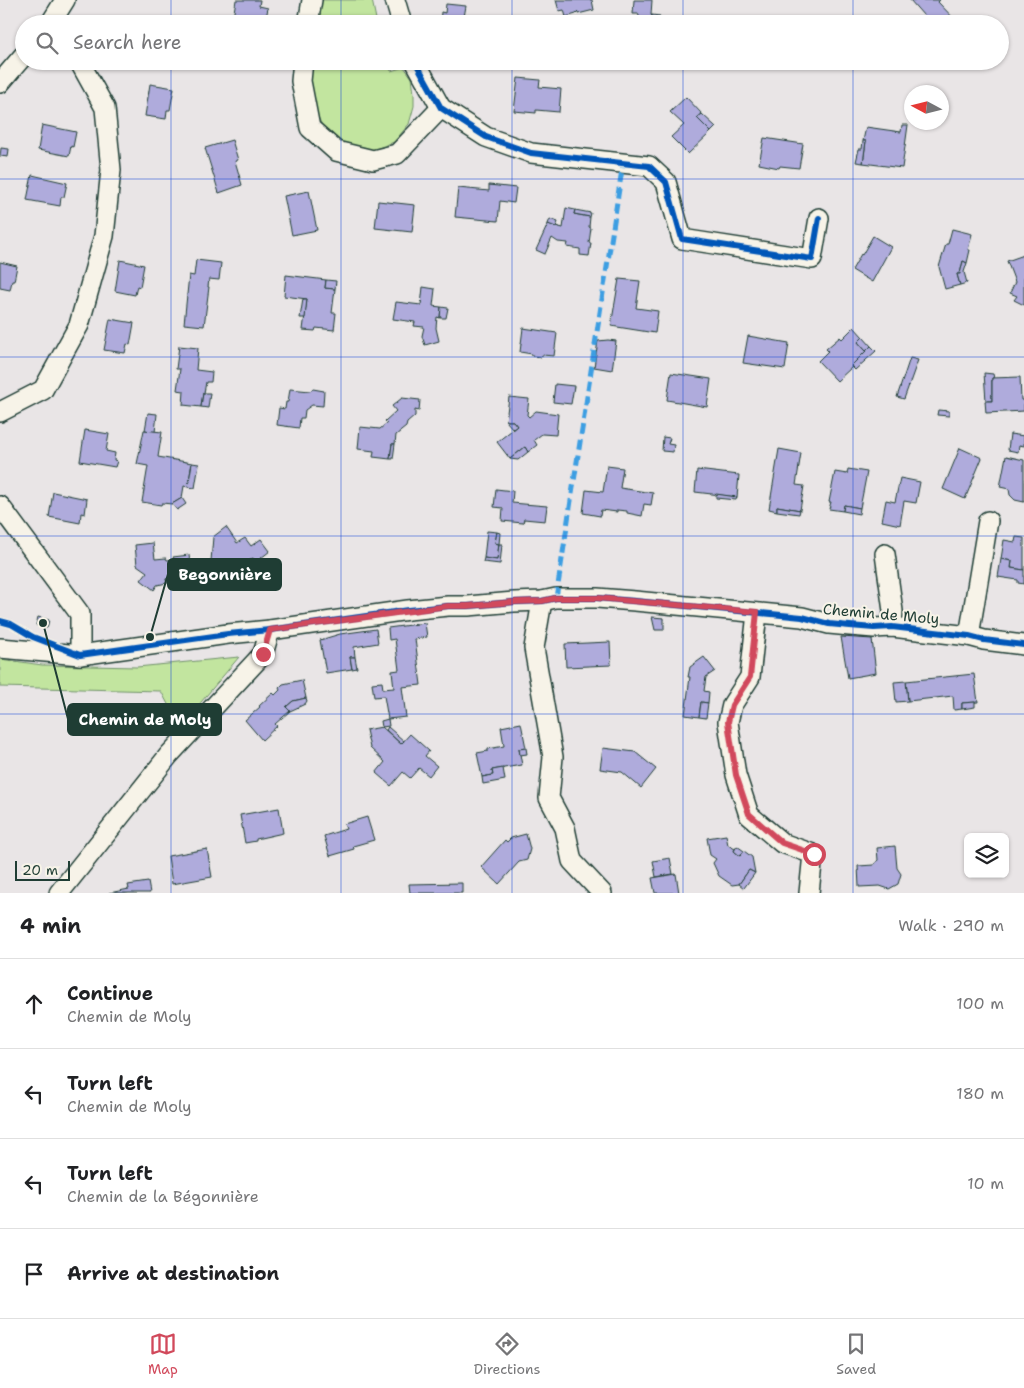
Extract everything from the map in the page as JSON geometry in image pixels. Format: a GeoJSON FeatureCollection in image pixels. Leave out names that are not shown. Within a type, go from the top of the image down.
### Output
{"type":"FeatureCollection","features":[{"type":"Feature","properties":{"kind":"street"},"geometry":{"type":"LineString","coordinates":[[56,15],[65,0]]}},
{"type":"Feature","properties":{"kind":"street"},"geometry":{"type":"LineString","coordinates":[[310,15],[312,0]]}},
{"type":"Feature","properties":{"kind":"street"},"geometry":{"type":"LineString","coordinates":[[395,0],[399,15]]}},
{"type":"Feature","properties":{"kind":"street"},"geometry":{"type":"LineString","coordinates":[[0,82],[15,65]]}},
{"type":"Feature","properties":{"kind":"street"},"geometry":{"type":"LineString","coordinates":[[0,412],[42,390],[79,325],[104,236],[111,170],[105,108],[84,70]]}},
{"type":"Feature","properties":{"kind":"street"},"geometry":{"type":"LineString","coordinates":[[302,70],[301,82],[310,128],[336,151],[373,160],[397,154],[441,108]]}},
{"type":"Feature","properties":{"kind":"street"},"geometry":{"type":"LineString","coordinates":[[420,70],[441,108],[486,137],[531,153],[649,166],[666,182],[682,239],[812,259],[820,218]]}},
{"type":"Feature","properties":{"kind":"street"},"geometry":{"type":"LineString","coordinates":[[0,506],[80,614],[80,655]]}},
{"type":"Feature","properties":{"kind":"street"},"geometry":{"type":"LineString","coordinates":[[969,636],[988,522]]}},
{"type":"Feature","properties":{"kind":"street"},"geometry":{"type":"LineString","coordinates":[[885,554],[893,611],[892,627]]}},
{"type":"Feature","properties":{"kind":"street","name":"Chemin de Moly"},"geometry":{"type":"LineString","coordinates":[[0,648],[80,655],[448,606],[542,601],[556,598],[597,598],[757,612],[802,617],[829,624],[874,628],[892,627],[969,636],[1024,646]]}},
{"type":"Feature","properties":{"kind":"street"},"geometry":{"type":"LineString","coordinates":[[542,601],[534,648],[553,757],[549,798],[565,828],[572,861],[602,893]]}},
{"type":"Feature","properties":{"kind":"street"},"geometry":{"type":"LineString","coordinates":[[757,612],[750,677],[732,705],[728,722],[736,775],[749,814],[782,843],[814,854],[809,893]]}},
{"type":"Feature","properties":{"kind":"street"},"geometry":{"type":"LineString","coordinates":[[59,893],[169,755],[263,654],[270,630]]}},
{"type":"Feature","properties":{"kind":"green space"},"geometry":{"type":"Polygon","coordinates":[[[320,0],[372,0],[375,15],[318,15],[320,0]]]}},
{"type":"Feature","properties":{"kind":"green space"},"geometry":{"type":"Polygon","coordinates":[[[310,70],[406,70],[412,78],[414,94],[414,106],[409,124],[394,142],[373,150],[347,146],[324,130],[315,110],[310,70]]]}},
{"type":"Feature","properties":{"kind":"green space"},"geometry":{"type":"Polygon","coordinates":[[[239,657],[180,727],[161,691],[0,687],[0,659],[42,665],[137,667],[239,657]]]}},
{"type":"Feature","properties":{"kind":"building"},"geometry":{"type":"Polygon","coordinates":[[[236,0],[260,0],[259,6],[268,8],[267,15],[234,15],[236,0]]]}},
{"type":"Feature","properties":{"kind":"building"},"geometry":{"type":"Polygon","coordinates":[[[556,0],[592,0],[594,10],[578,14],[578,12],[573,15],[565,15],[564,10],[559,11],[556,0]]]}},
{"type":"Feature","properties":{"kind":"building"},"geometry":{"type":"Polygon","coordinates":[[[634,0],[652,0],[651,15],[633,14],[634,0]]]}},
{"type":"Feature","properties":{"kind":"building"},"geometry":{"type":"Polygon","coordinates":[[[910,0],[940,0],[938,2],[950,15],[923,15],[910,0]]]}},
{"type":"Feature","properties":{"kind":"building"},"geometry":{"type":"Polygon","coordinates":[[[446,4],[466,6],[464,15],[441,15],[441,12],[445,13],[446,4]]]}},
{"type":"Feature","properties":{"kind":"building"},"geometry":{"type":"Polygon","coordinates":[[[518,78],[540,80],[539,87],[561,89],[559,112],[536,110],[536,113],[514,111],[518,78]]]}},
{"type":"Feature","properties":{"kind":"building"},"geometry":{"type":"Polygon","coordinates":[[[150,84],[174,88],[170,110],[167,110],[166,119],[145,116],[150,84]]]}},
{"type":"Feature","properties":{"kind":"building"},"geometry":{"type":"Polygon","coordinates":[[[686,97],[702,114],[697,118],[711,132],[688,154],[671,137],[684,125],[670,112],[686,97]]]}},
{"type":"Feature","properties":{"kind":"building"},"geometry":{"type":"Polygon","coordinates":[[[702,114],[716,127],[711,132],[697,118],[702,114]]]}},
{"type":"Feature","properties":{"kind":"building"},"geometry":{"type":"Polygon","coordinates":[[[42,125],[76,132],[69,156],[38,150],[42,125]]]}},
{"type":"Feature","properties":{"kind":"building"},"geometry":{"type":"Polygon","coordinates":[[[902,125],[904,125],[904,130],[907,130],[902,168],[863,163],[866,141],[863,141],[866,127],[901,132],[902,125]]]}},
{"type":"Feature","properties":{"kind":"building"},"geometry":{"type":"Polygon","coordinates":[[[764,138],[803,144],[799,168],[780,166],[779,168],[759,164],[764,138]]]}},
{"type":"Feature","properties":{"kind":"building"},"geometry":{"type":"Polygon","coordinates":[[[232,140],[238,160],[235,161],[242,185],[219,193],[205,148],[232,140]]]}},
{"type":"Feature","properties":{"kind":"building"},"geometry":{"type":"Polygon","coordinates":[[[863,141],[866,141],[863,163],[856,162],[859,149],[862,149],[863,141]]]}},
{"type":"Feature","properties":{"kind":"building"},"geometry":{"type":"Polygon","coordinates":[[[1,148],[9,149],[8,157],[0,156],[1,148]]]}},
{"type":"Feature","properties":{"kind":"building"},"geometry":{"type":"Polygon","coordinates":[[[32,175],[67,183],[64,197],[61,197],[60,206],[27,200],[32,175]]]}},
{"type":"Feature","properties":{"kind":"building"},"geometry":{"type":"Polygon","coordinates":[[[489,185],[516,188],[514,203],[500,201],[498,221],[455,217],[458,188],[489,191],[489,185]]]}},
{"type":"Feature","properties":{"kind":"building"},"geometry":{"type":"Polygon","coordinates":[[[309,191],[317,230],[292,235],[284,196],[309,191]]]}},
{"type":"Feature","properties":{"kind":"building"},"geometry":{"type":"Polygon","coordinates":[[[378,201],[415,205],[412,232],[375,228],[378,201]]]}},
{"type":"Feature","properties":{"kind":"building"},"geometry":{"type":"Polygon","coordinates":[[[566,208],[575,210],[574,214],[590,217],[589,243],[591,243],[589,256],[580,255],[580,249],[567,247],[568,243],[558,242],[552,238],[545,254],[536,250],[548,224],[563,228],[566,208]]]}},
{"type":"Feature","properties":{"kind":"building"},"geometry":{"type":"Polygon","coordinates":[[[575,210],[591,213],[590,217],[574,214],[575,210]]]}},
{"type":"Feature","properties":{"kind":"building"},"geometry":{"type":"Polygon","coordinates":[[[550,219],[558,222],[556,227],[548,224],[550,219]]]}},
{"type":"Feature","properties":{"kind":"building"},"geometry":{"type":"Polygon","coordinates":[[[952,229],[972,234],[967,263],[963,261],[960,274],[957,274],[960,285],[945,289],[939,267],[952,229]]]}},
{"type":"Feature","properties":{"kind":"building"},"geometry":{"type":"Polygon","coordinates":[[[873,236],[891,247],[872,282],[852,270],[873,236]]]}},
{"type":"Feature","properties":{"kind":"building"},"geometry":{"type":"Polygon","coordinates":[[[1024,255],[1024,305],[1014,300],[1017,296],[1010,293],[1015,282],[1007,261],[1024,255]]]}},
{"type":"Feature","properties":{"kind":"building"},"geometry":{"type":"Polygon","coordinates":[[[120,260],[144,265],[140,287],[137,286],[135,295],[115,291],[120,260]]]}},
{"type":"Feature","properties":{"kind":"building"},"geometry":{"type":"Polygon","coordinates":[[[196,260],[221,263],[219,280],[209,279],[204,326],[184,324],[189,275],[194,276],[196,260]]]}},
{"type":"Feature","properties":{"kind":"building"},"geometry":{"type":"Polygon","coordinates":[[[963,261],[967,263],[964,272],[967,283],[960,285],[957,274],[960,274],[963,261]]]}},
{"type":"Feature","properties":{"kind":"building"},"geometry":{"type":"Polygon","coordinates":[[[0,262],[17,266],[10,290],[0,288],[0,262]]]}},
{"type":"Feature","properties":{"kind":"building"},"geometry":{"type":"Polygon","coordinates":[[[286,275],[326,280],[325,288],[335,289],[332,313],[336,313],[334,330],[316,328],[315,331],[303,330],[307,299],[284,296],[286,275]]]}},
{"type":"Feature","properties":{"kind":"building"},"geometry":{"type":"Polygon","coordinates":[[[619,279],[640,281],[636,308],[658,311],[655,333],[611,326],[619,279]]]}},
{"type":"Feature","properties":{"kind":"building"},"geometry":{"type":"Polygon","coordinates":[[[326,280],[336,281],[335,289],[325,288],[326,280]]]}},
{"type":"Feature","properties":{"kind":"building"},"geometry":{"type":"Polygon","coordinates":[[[423,287],[435,289],[433,306],[441,307],[440,318],[437,317],[436,328],[439,341],[425,345],[422,336],[424,327],[414,326],[415,322],[393,319],[396,302],[421,305],[423,287]]]}},
{"type":"Feature","properties":{"kind":"building"},"geometry":{"type":"Polygon","coordinates":[[[303,299],[307,299],[305,318],[300,318],[303,299]]]}},
{"type":"Feature","properties":{"kind":"building"},"geometry":{"type":"Polygon","coordinates":[[[441,307],[448,308],[446,318],[440,318],[441,307]]]}},
{"type":"Feature","properties":{"kind":"building"},"geometry":{"type":"Polygon","coordinates":[[[110,319],[134,323],[130,345],[127,344],[125,353],[104,350],[110,319]]]}},
{"type":"Feature","properties":{"kind":"building"},"geometry":{"type":"Polygon","coordinates":[[[854,327],[863,337],[858,342],[866,351],[837,381],[818,361],[828,351],[826,349],[840,337],[842,339],[854,327]]]}},
{"type":"Feature","properties":{"kind":"building"},"geometry":{"type":"Polygon","coordinates":[[[523,328],[557,333],[554,356],[532,356],[532,354],[520,352],[523,328]]]}},
{"type":"Feature","properties":{"kind":"building"},"geometry":{"type":"Polygon","coordinates":[[[748,336],[789,343],[785,369],[743,363],[748,336]]]}},
{"type":"Feature","properties":{"kind":"building"},"geometry":{"type":"Polygon","coordinates":[[[863,337],[871,346],[866,351],[858,342],[863,337]]]}},
{"type":"Feature","properties":{"kind":"building"},"geometry":{"type":"Polygon","coordinates":[[[598,341],[616,341],[612,370],[594,367],[598,341]]]}},
{"type":"Feature","properties":{"kind":"building"},"geometry":{"type":"Polygon","coordinates":[[[179,346],[198,348],[196,370],[212,372],[211,382],[206,382],[201,407],[183,405],[184,391],[177,390],[180,369],[176,369],[179,346]]]}},
{"type":"Feature","properties":{"kind":"building"},"geometry":{"type":"Polygon","coordinates":[[[871,346],[876,351],[855,370],[851,366],[871,346]]]}},
{"type":"Feature","properties":{"kind":"building"},"geometry":{"type":"Polygon","coordinates":[[[910,358],[918,360],[904,399],[897,397],[910,358]]]}},
{"type":"Feature","properties":{"kind":"building"},"geometry":{"type":"Polygon","coordinates":[[[671,373],[711,379],[707,407],[667,400],[671,373]]]}},
{"type":"Feature","properties":{"kind":"building"},"geometry":{"type":"Polygon","coordinates":[[[984,373],[993,374],[992,401],[986,401],[984,373]]]}},
{"type":"Feature","properties":{"kind":"building"},"geometry":{"type":"Polygon","coordinates":[[[1020,377],[1021,400],[1024,400],[1024,411],[986,413],[985,401],[992,401],[992,378],[1020,377]]]}},
{"type":"Feature","properties":{"kind":"building"},"geometry":{"type":"Polygon","coordinates":[[[555,384],[574,386],[571,404],[553,402],[555,384]]]}},
{"type":"Feature","properties":{"kind":"building"},"geometry":{"type":"Polygon","coordinates":[[[290,389],[324,391],[323,406],[312,405],[305,410],[304,418],[300,418],[299,428],[277,425],[279,408],[285,409],[290,389]]]}},
{"type":"Feature","properties":{"kind":"building"},"geometry":{"type":"Polygon","coordinates":[[[203,393],[210,393],[208,408],[201,407],[203,393]]]}},
{"type":"Feature","properties":{"kind":"building"},"geometry":{"type":"Polygon","coordinates":[[[509,397],[529,399],[527,415],[529,417],[536,411],[558,414],[556,435],[542,434],[534,440],[537,445],[528,452],[525,447],[510,459],[497,442],[517,426],[513,421],[506,421],[509,397]]]}},
{"type":"Feature","properties":{"kind":"building"},"geometry":{"type":"Polygon","coordinates":[[[402,398],[420,400],[419,411],[415,410],[415,416],[396,435],[395,444],[392,444],[390,459],[373,457],[374,451],[358,449],[360,427],[380,429],[387,423],[385,421],[396,411],[392,406],[402,398]]]}},
{"type":"Feature","properties":{"kind":"building"},"geometry":{"type":"Polygon","coordinates":[[[938,410],[949,411],[949,416],[937,415],[938,410]]]}},
{"type":"Feature","properties":{"kind":"building"},"geometry":{"type":"Polygon","coordinates":[[[148,413],[157,414],[155,432],[145,430],[148,413]]]}},
{"type":"Feature","properties":{"kind":"building"},"geometry":{"type":"Polygon","coordinates":[[[506,421],[513,421],[517,426],[513,429],[506,421]]]}},
{"type":"Feature","properties":{"kind":"building"},"geometry":{"type":"Polygon","coordinates":[[[85,430],[109,434],[106,451],[115,453],[114,460],[117,461],[115,467],[80,461],[85,430]]]}},
{"type":"Feature","properties":{"kind":"building"},"geometry":{"type":"Polygon","coordinates":[[[144,430],[162,432],[158,457],[192,463],[188,487],[184,486],[182,498],[172,504],[162,503],[161,505],[142,502],[148,466],[137,464],[144,430]]]}},
{"type":"Feature","properties":{"kind":"building"},"geometry":{"type":"Polygon","coordinates":[[[1010,434],[1024,436],[1024,446],[1019,445],[1018,452],[1008,450],[1010,434]]]}},
{"type":"Feature","properties":{"kind":"building"},"geometry":{"type":"Polygon","coordinates":[[[663,437],[670,438],[668,444],[674,445],[673,452],[662,451],[663,437]]]}},
{"type":"Feature","properties":{"kind":"building"},"geometry":{"type":"Polygon","coordinates":[[[392,444],[395,444],[393,459],[390,459],[392,444]]]}},
{"type":"Feature","properties":{"kind":"building"},"geometry":{"type":"Polygon","coordinates":[[[525,447],[528,452],[518,460],[510,459],[525,447]]]}},
{"type":"Feature","properties":{"kind":"building"},"geometry":{"type":"Polygon","coordinates":[[[960,448],[982,458],[965,499],[943,489],[960,448]]]}},
{"type":"Feature","properties":{"kind":"building"},"geometry":{"type":"Polygon","coordinates":[[[779,449],[801,453],[796,485],[804,486],[800,510],[777,506],[777,511],[769,509],[779,449]]]}},
{"type":"Feature","properties":{"kind":"building"},"geometry":{"type":"Polygon","coordinates":[[[1006,456],[1024,460],[1024,502],[1015,500],[1010,495],[1009,489],[1000,487],[1006,456]]]}},
{"type":"Feature","properties":{"kind":"building"},"geometry":{"type":"Polygon","coordinates":[[[192,463],[199,464],[195,488],[188,487],[192,463]]]}},
{"type":"Feature","properties":{"kind":"building"},"geometry":{"type":"Polygon","coordinates":[[[607,466],[623,468],[620,488],[653,493],[651,505],[644,504],[642,516],[617,510],[617,512],[601,510],[600,516],[583,513],[586,490],[603,492],[607,466]]]}},
{"type":"Feature","properties":{"kind":"building"},"geometry":{"type":"Polygon","coordinates":[[[848,469],[867,472],[860,508],[844,505],[843,511],[829,509],[835,472],[847,474],[848,469]]]}},
{"type":"Feature","properties":{"kind":"building"},"geometry":{"type":"Polygon","coordinates":[[[697,470],[739,475],[737,497],[695,492],[697,470]]]}},
{"type":"Feature","properties":{"kind":"building"},"geometry":{"type":"Polygon","coordinates":[[[900,478],[920,482],[916,503],[904,501],[900,525],[882,521],[886,500],[895,502],[900,478]]]}},
{"type":"Feature","properties":{"kind":"building"},"geometry":{"type":"Polygon","coordinates":[[[496,489],[513,491],[512,503],[547,506],[545,521],[524,519],[523,523],[502,521],[503,508],[494,507],[496,489]]]}},
{"type":"Feature","properties":{"kind":"building"},"geometry":{"type":"Polygon","coordinates":[[[53,492],[87,499],[85,514],[81,513],[80,523],[49,517],[53,492]]]}},
{"type":"Feature","properties":{"kind":"building"},"geometry":{"type":"Polygon","coordinates":[[[716,494],[737,497],[736,500],[716,498],[716,494]]]}},
{"type":"Feature","properties":{"kind":"building"},"geometry":{"type":"Polygon","coordinates":[[[182,498],[186,504],[177,510],[172,504],[182,498]]]}},
{"type":"Feature","properties":{"kind":"building"},"geometry":{"type":"Polygon","coordinates":[[[844,505],[860,508],[859,514],[843,511],[844,505]]]}},
{"type":"Feature","properties":{"kind":"building"},"geometry":{"type":"Polygon","coordinates":[[[777,506],[800,510],[799,514],[777,511],[777,506]]]}},
{"type":"Feature","properties":{"kind":"building"},"geometry":{"type":"Polygon","coordinates":[[[226,527],[237,543],[245,538],[251,546],[261,539],[270,551],[256,562],[253,558],[235,571],[229,562],[211,561],[213,537],[226,527]]]}},
{"type":"Feature","properties":{"kind":"building"},"geometry":{"type":"Polygon","coordinates":[[[487,531],[497,532],[495,543],[499,544],[497,560],[484,558],[487,531]]]}},
{"type":"Feature","properties":{"kind":"building"},"geometry":{"type":"Polygon","coordinates":[[[497,532],[500,533],[499,544],[495,543],[497,532]]]}},
{"type":"Feature","properties":{"kind":"building"},"geometry":{"type":"Polygon","coordinates":[[[1016,537],[1024,538],[1024,570],[1011,568],[1012,561],[1001,559],[1004,540],[1015,542],[1016,537]]]}},
{"type":"Feature","properties":{"kind":"building"},"geometry":{"type":"Polygon","coordinates":[[[153,543],[155,559],[166,558],[167,560],[174,559],[173,557],[189,555],[191,571],[176,573],[177,578],[166,579],[167,583],[157,585],[154,590],[141,580],[147,572],[137,565],[135,545],[153,543]]]}},
{"type":"Feature","properties":{"kind":"building"},"geometry":{"type":"Polygon","coordinates":[[[499,544],[502,544],[500,564],[483,562],[484,558],[497,560],[499,544]]]}},
{"type":"Feature","properties":{"kind":"building"},"geometry":{"type":"Polygon","coordinates":[[[253,558],[256,562],[247,568],[249,571],[240,578],[235,571],[253,558]]]}},
{"type":"Feature","properties":{"kind":"building"},"geometry":{"type":"Polygon","coordinates":[[[1001,559],[1012,561],[1011,568],[1024,570],[1024,584],[1018,583],[1018,580],[998,577],[1001,559]]]}},
{"type":"Feature","properties":{"kind":"building"},"geometry":{"type":"Polygon","coordinates":[[[177,578],[177,582],[167,583],[166,579],[177,578]]]}},
{"type":"Feature","properties":{"kind":"building"},"geometry":{"type":"Polygon","coordinates":[[[38,617],[49,620],[47,628],[36,625],[38,617]]]}},
{"type":"Feature","properties":{"kind":"building"},"geometry":{"type":"Polygon","coordinates":[[[652,617],[664,618],[664,630],[655,630],[652,617]]]}},
{"type":"Feature","properties":{"kind":"building"},"geometry":{"type":"Polygon","coordinates":[[[425,623],[427,637],[415,639],[421,685],[402,687],[406,717],[388,719],[384,696],[374,697],[372,683],[382,682],[383,689],[394,688],[392,671],[399,670],[395,639],[389,640],[388,628],[425,623]]]}},
{"type":"Feature","properties":{"kind":"building"},"geometry":{"type":"Polygon","coordinates":[[[376,629],[378,643],[354,647],[355,657],[350,657],[352,669],[326,673],[320,640],[340,634],[376,629]]]}},
{"type":"Feature","properties":{"kind":"building"},"geometry":{"type":"Polygon","coordinates":[[[841,637],[872,639],[876,673],[848,678],[841,637]]]}},
{"type":"Feature","properties":{"kind":"building"},"geometry":{"type":"Polygon","coordinates":[[[610,642],[611,665],[566,667],[565,644],[610,642]]]}},
{"type":"Feature","properties":{"kind":"building"},"geometry":{"type":"Polygon","coordinates":[[[350,657],[355,657],[357,668],[352,669],[350,657]]]}},
{"type":"Feature","properties":{"kind":"building"},"geometry":{"type":"Polygon","coordinates":[[[704,657],[715,671],[706,677],[704,691],[709,692],[708,703],[701,702],[699,717],[685,715],[690,667],[704,657]]]}},
{"type":"Feature","properties":{"kind":"building"},"geometry":{"type":"Polygon","coordinates":[[[974,674],[978,702],[962,703],[962,709],[954,710],[953,696],[908,701],[906,681],[974,674]]]}},
{"type":"Feature","properties":{"kind":"building"},"geometry":{"type":"Polygon","coordinates":[[[302,680],[306,698],[293,701],[286,707],[290,711],[275,724],[277,726],[262,740],[245,720],[273,693],[275,695],[283,684],[302,680]]]}},
{"type":"Feature","properties":{"kind":"building"},"geometry":{"type":"Polygon","coordinates":[[[906,681],[908,701],[896,702],[894,682],[906,681]]]}},
{"type":"Feature","properties":{"kind":"building"},"geometry":{"type":"Polygon","coordinates":[[[306,698],[305,704],[290,711],[286,707],[293,701],[306,698]]]}},
{"type":"Feature","properties":{"kind":"building"},"geometry":{"type":"Polygon","coordinates":[[[701,702],[708,703],[706,718],[699,717],[701,702]]]}},
{"type":"Feature","properties":{"kind":"building"},"geometry":{"type":"Polygon","coordinates":[[[975,702],[975,707],[962,709],[962,703],[975,702]]]}},
{"type":"Feature","properties":{"kind":"building"},"geometry":{"type":"Polygon","coordinates":[[[388,719],[389,726],[382,727],[381,721],[388,719]]]}},
{"type":"Feature","properties":{"kind":"building"},"geometry":{"type":"Polygon","coordinates":[[[521,723],[526,748],[519,749],[522,765],[492,770],[493,775],[482,777],[477,753],[504,746],[501,727],[521,723]]]}},
{"type":"Feature","properties":{"kind":"building"},"geometry":{"type":"Polygon","coordinates":[[[382,727],[401,744],[410,734],[429,751],[425,756],[437,766],[429,776],[419,768],[410,778],[403,772],[391,786],[376,773],[385,762],[370,748],[366,730],[382,727]]]}},
{"type":"Feature","properties":{"kind":"building"},"geometry":{"type":"Polygon","coordinates":[[[388,727],[404,741],[401,744],[386,730],[388,727]]]}},
{"type":"Feature","properties":{"kind":"building"},"geometry":{"type":"Polygon","coordinates":[[[526,748],[527,754],[520,755],[519,749],[526,748]]]}},
{"type":"Feature","properties":{"kind":"building"},"geometry":{"type":"Polygon","coordinates":[[[603,748],[635,752],[656,769],[641,788],[622,772],[600,769],[603,748]]]}},
{"type":"Feature","properties":{"kind":"building"},"geometry":{"type":"Polygon","coordinates":[[[503,768],[505,780],[483,784],[482,777],[493,775],[492,770],[503,768]]]}},
{"type":"Feature","properties":{"kind":"building"},"geometry":{"type":"Polygon","coordinates":[[[279,808],[283,833],[245,843],[240,815],[279,808]]]}},
{"type":"Feature","properties":{"kind":"building"},"geometry":{"type":"Polygon","coordinates":[[[367,817],[374,840],[353,846],[354,849],[330,856],[324,836],[346,829],[344,824],[367,817]]]}},
{"type":"Feature","properties":{"kind":"building"},"geometry":{"type":"Polygon","coordinates":[[[526,834],[530,849],[527,860],[519,862],[499,884],[481,867],[505,840],[507,842],[511,838],[526,834]]]}},
{"type":"Feature","properties":{"kind":"building"},"geometry":{"type":"Polygon","coordinates":[[[726,835],[728,845],[735,849],[734,851],[740,856],[744,851],[752,857],[755,873],[749,870],[739,884],[732,885],[719,876],[713,863],[716,859],[710,855],[707,838],[726,835]]]}},
{"type":"Feature","properties":{"kind":"building"},"geometry":{"type":"Polygon","coordinates":[[[737,846],[744,851],[740,856],[734,851],[737,846]]]}},
{"type":"Feature","properties":{"kind":"building"},"geometry":{"type":"Polygon","coordinates":[[[895,846],[897,868],[901,874],[898,884],[889,889],[880,886],[859,887],[858,866],[874,865],[878,860],[877,848],[895,846]]]}},
{"type":"Feature","properties":{"kind":"building"},"geometry":{"type":"Polygon","coordinates":[[[207,849],[212,877],[172,884],[168,856],[207,849]]]}},
{"type":"Feature","properties":{"kind":"building"},"geometry":{"type":"Polygon","coordinates":[[[670,858],[673,874],[656,877],[653,861],[670,858]]]}},
{"type":"Feature","properties":{"kind":"building"},"geometry":{"type":"Polygon","coordinates":[[[749,870],[755,873],[744,888],[739,884],[749,870]]]}},
{"type":"Feature","properties":{"kind":"building"},"geometry":{"type":"Polygon","coordinates":[[[676,874],[679,893],[655,893],[652,878],[676,874]]]}},
{"type":"Feature","properties":{"kind":"building"},"geometry":{"type":"Polygon","coordinates":[[[148,882],[150,893],[109,893],[129,889],[128,885],[148,882]]]}},
{"type":"Feature","properties":{"kind":"building"},"geometry":{"type":"Polygon","coordinates":[[[462,883],[462,893],[410,893],[409,884],[462,883]]]}},
{"type":"Feature","properties":{"kind":"marked path"},"geometry":{"type":"LineString","coordinates":[[556,598],[623,163]]}},
{"type":"Feature","properties":{"kind":"cycle path"},"geometry":{"type":"LineString","coordinates":[[420,70],[441,108],[486,137],[531,153],[649,166],[666,182],[682,239],[812,259],[819,218]]}},
{"type":"Feature","properties":{"kind":"cycle path"},"geometry":{"type":"LineString","coordinates":[[0,621],[11,624],[33,637],[80,655],[408,610],[542,601],[556,598],[597,598],[802,617],[829,624],[874,628],[892,627],[1024,645]]}},
{"type":"Feature","properties":{"kind":"place","name":"Chemin de Moly"},"geometry":{"type":"Point","coordinates":[43,623]}},
{"type":"Feature","properties":{"kind":"place","name":"Begonnière"},"geometry":{"type":"Point","coordinates":[150,637]}},
{"type":"Feature","properties":{"kind":"route"},"geometry":{"type":"LineString","coordinates":[[263,654],[270,630],[448,606],[542,601],[556,598],[597,598],[757,612],[750,677],[732,705],[728,722],[736,775],[749,814],[782,843],[814,854]]}}]}
